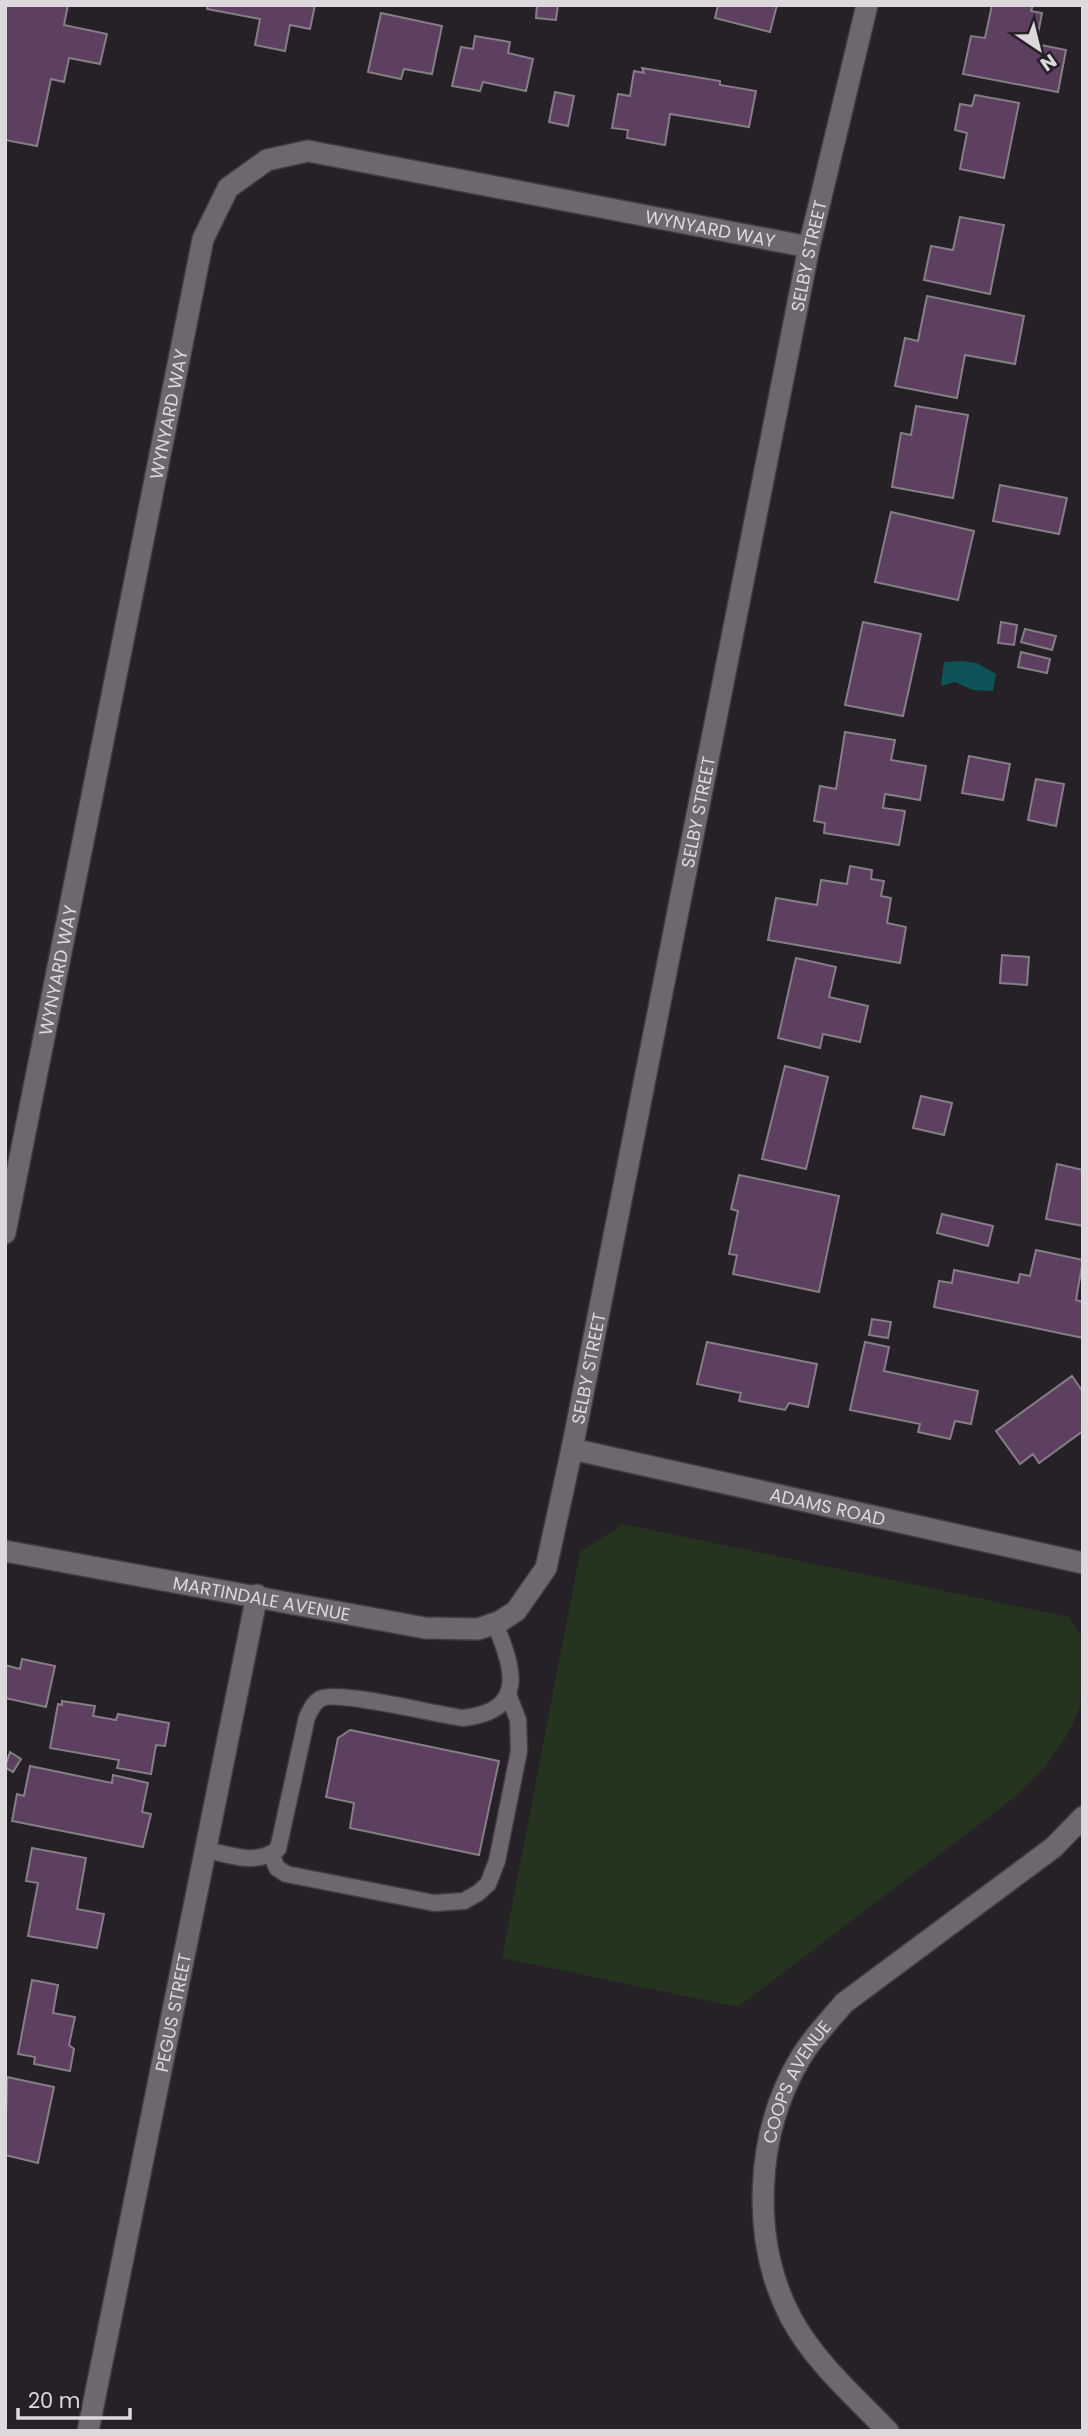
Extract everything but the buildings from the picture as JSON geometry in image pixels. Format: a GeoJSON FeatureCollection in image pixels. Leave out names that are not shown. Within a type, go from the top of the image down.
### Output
{"type":"FeatureCollection","features":[{"type":"Feature","properties":{"kind":"street","name":"SELBY STREET"},"geometry":{"type":"LineString","coordinates":[[516,1611],[546,1568],[572,1449],[808,247],[867,5]]}},
{"type":"Feature","properties":{"kind":"street","name":"WYNYARD WAY"},"geometry":{"type":"LineString","coordinates":[[5,1233],[203,239],[228,188],[267,160],[307,151],[808,247]]}},
{"type":"Feature","properties":{"kind":"street","name":"ADAMS ROAD"},"geometry":{"type":"LineString","coordinates":[[572,1449],[1083,1563]]}},
{"type":"Feature","properties":{"kind":"street","name":"MARTINDALE AVENUE"},"geometry":{"type":"LineString","coordinates":[[5,1552],[181,1586],[257,1595],[437,1630],[462,1630],[495,1624],[516,1611]]}},
{"type":"Feature","properties":{"kind":"street","name":"PEGUS STREET"},"geometry":{"type":"LineString","coordinates":[[88,2431],[257,1595]]}},
{"type":"Feature","properties":{"kind":"street","name":"COOPS AVENUE"},"geometry":{"type":"LineString","coordinates":[[888,2431],[833,2375],[810,2346],[792,2319],[777,2287],[763,2230],[768,2158],[777,2113],[799,2060],[815,2035],[844,2003],[1054,1847],[1083,1817]]}},
{"type":"Feature","properties":{"kind":"lane"},"geometry":{"type":"LineString","coordinates":[[206,1850],[250,1860],[271,1854],[282,1842],[307,1717],[320,1699],[346,1697],[463,1718],[491,1711],[508,1695],[512,1685],[510,1668],[495,1624]]}},
{"type":"Feature","properties":{"kind":"lane"},"geometry":{"type":"LineString","coordinates":[[271,1854],[277,1868],[286,1874],[434,1903],[464,1901],[478,1893],[488,1884],[497,1861],[519,1751],[518,1720],[508,1695]]}},
{"type":"Feature","properties":{"kind":"green space"},"geometry":{"type":"Polygon","coordinates":[[[623,1524],[1069,1617],[1083,1640],[1080,1708],[1066,1737],[1045,1767],[1015,1797],[738,2007],[502,1958],[580,1552],[623,1524]]]}},
{"type":"Feature","properties":{"kind":"water"},"geometry":{"type":"Polygon","coordinates":[[[944,662],[977,663],[996,674],[993,691],[973,690],[955,682],[941,686],[944,662]]]}}]}
